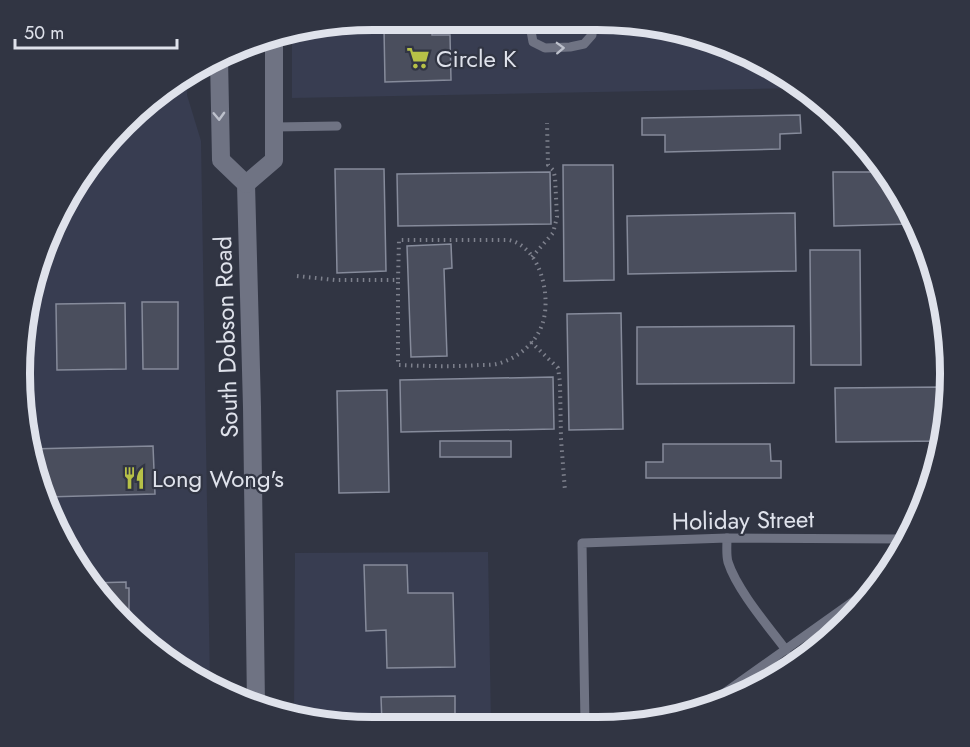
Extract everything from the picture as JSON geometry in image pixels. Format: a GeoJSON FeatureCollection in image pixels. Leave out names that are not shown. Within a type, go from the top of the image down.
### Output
{"type":"FeatureCollection","features":[{"type":"Feature","properties":{"kind":"main road"},"geometry":{"type":"LineString","coordinates":[[219,67],[221,160],[246,184],[274,160],[274,45]]}},
{"type":"Feature","properties":{"kind":"main road","name":"South Dobson Road"},"geometry":{"type":"LineString","coordinates":[[246,184],[256,696]]}},
{"type":"Feature","properties":{"kind":"lane"},"geometry":{"type":"LineString","coordinates":[[530,30],[532,42],[545,48],[584,44],[592,35],[592,30]]}},
{"type":"Feature","properties":{"kind":"lane"},"geometry":{"type":"LineString","coordinates":[[275,127],[337,126]]}},
{"type":"Feature","properties":{"kind":"lane"},"geometry":{"type":"LineString","coordinates":[[727,538],[728,561],[735,578],[786,651]]}},
{"type":"Feature","properties":{"kind":"lane","name":"Holiday Street"},"geometry":{"type":"LineString","coordinates":[[585,717],[582,543],[727,538],[897,539]]}},
{"type":"Feature","properties":{"kind":"lane"},"geometry":{"type":"LineString","coordinates":[[728,691],[853,602]]}},
{"type":"Feature","properties":{"kind":"path"},"geometry":{"type":"LineString","coordinates":[[532,257],[553,233],[557,217],[555,177],[548,165],[547,123]]}},
{"type":"Feature","properties":{"kind":"path"},"geometry":{"type":"LineString","coordinates":[[399,240],[508,240],[515,242],[531,254],[536,262],[541,276],[545,315],[541,327],[531,342],[521,353],[503,362],[472,366],[398,365],[398,280],[399,240]]}},
{"type":"Feature","properties":{"kind":"path"},"geometry":{"type":"LineString","coordinates":[[297,276],[335,280],[398,280]]}},
{"type":"Feature","properties":{"kind":"path"},"geometry":{"type":"LineString","coordinates":[[531,342],[558,368],[566,491]]}},
{"type":"Feature","properties":{"kind":"shaded area"},"geometry":{"type":"Polygon","coordinates":[[[374,30],[596,30],[641,33],[707,48],[748,65],[787,88],[292,98],[292,40],[329,33],[374,30]]]}},
{"type":"Feature","properties":{"kind":"shaded area"},"geometry":{"type":"Polygon","coordinates":[[[187,85],[187,95],[201,141],[210,675],[164,646],[147,632],[101,583],[76,545],[56,505],[42,462],[33,418],[30,374],[33,329],[48,263],[65,222],[101,164],[147,115],[187,85]]]}},
{"type":"Feature","properties":{"kind":"shaded area"},"geometry":{"type":"Polygon","coordinates":[[[488,552],[491,717],[351,716],[294,707],[295,553],[488,552]]]}},
{"type":"Feature","properties":{"kind":"building","name":"Circle K"},"geometry":{"type":"Polygon","coordinates":[[[384,30],[432,30],[432,35],[450,35],[451,80],[385,82],[384,30]]]}},
{"type":"Feature","properties":{"kind":"building"},"geometry":{"type":"Polygon","coordinates":[[[800,115],[801,133],[780,134],[780,149],[665,152],[665,135],[642,135],[642,118],[800,115]]]}},
{"type":"Feature","properties":{"kind":"building"},"geometry":{"type":"Polygon","coordinates":[[[563,165],[613,165],[614,280],[564,281],[563,165]]]}},
{"type":"Feature","properties":{"kind":"building"},"geometry":{"type":"Polygon","coordinates":[[[335,169],[384,169],[386,271],[337,273],[335,169]]]}},
{"type":"Feature","properties":{"kind":"building"},"geometry":{"type":"Polygon","coordinates":[[[550,172],[551,224],[398,226],[397,174],[550,172]]]}},
{"type":"Feature","properties":{"kind":"building"},"geometry":{"type":"Polygon","coordinates":[[[833,172],[874,172],[906,224],[834,226],[833,172]]]}},
{"type":"Feature","properties":{"kind":"building"},"geometry":{"type":"Polygon","coordinates":[[[795,213],[796,271],[628,274],[627,216],[795,213]]]}},
{"type":"Feature","properties":{"kind":"building"},"geometry":{"type":"Polygon","coordinates":[[[451,244],[452,268],[444,269],[447,356],[411,357],[407,246],[451,244]]]}},
{"type":"Feature","properties":{"kind":"building"},"geometry":{"type":"Polygon","coordinates":[[[810,250],[860,250],[861,365],[811,365],[810,250]]]}},
{"type":"Feature","properties":{"kind":"building"},"geometry":{"type":"Polygon","coordinates":[[[142,302],[178,302],[178,369],[143,369],[142,302]]]}},
{"type":"Feature","properties":{"kind":"building"},"geometry":{"type":"Polygon","coordinates":[[[125,303],[126,369],[57,370],[56,304],[125,303]]]}},
{"type":"Feature","properties":{"kind":"building"},"geometry":{"type":"Polygon","coordinates":[[[621,313],[623,429],[569,430],[567,314],[621,313]]]}},
{"type":"Feature","properties":{"kind":"building"},"geometry":{"type":"Polygon","coordinates":[[[794,326],[794,383],[637,384],[637,327],[794,326]]]}},
{"type":"Feature","properties":{"kind":"building"},"geometry":{"type":"Polygon","coordinates":[[[553,377],[554,429],[401,432],[400,380],[553,377]]]}},
{"type":"Feature","properties":{"kind":"building"},"geometry":{"type":"Polygon","coordinates":[[[939,387],[933,441],[836,442],[835,388],[939,387]]]}},
{"type":"Feature","properties":{"kind":"building"},"geometry":{"type":"Polygon","coordinates":[[[387,390],[389,492],[339,493],[337,391],[387,390]]]}},
{"type":"Feature","properties":{"kind":"building"},"geometry":{"type":"Polygon","coordinates":[[[440,441],[511,441],[511,457],[440,457],[440,441]]]}},
{"type":"Feature","properties":{"kind":"building"},"geometry":{"type":"Polygon","coordinates":[[[663,444],[770,444],[771,461],[781,461],[781,478],[646,478],[646,462],[663,462],[663,444]]]}},
{"type":"Feature","properties":{"kind":"building"},"geometry":{"type":"Polygon","coordinates":[[[153,446],[155,494],[53,497],[39,449],[153,446]]]}},
{"type":"Feature","properties":{"kind":"building"},"geometry":{"type":"Polygon","coordinates":[[[364,565],[407,565],[408,593],[453,593],[455,667],[387,668],[386,630],[366,631],[364,565]]]}},
{"type":"Feature","properties":{"kind":"building"},"geometry":{"type":"Polygon","coordinates":[[[126,582],[126,588],[129,588],[129,614],[115,600],[101,583],[126,582]]]}},
{"type":"Feature","properties":{"kind":"building"},"geometry":{"type":"Polygon","coordinates":[[[455,696],[455,717],[382,717],[381,697],[455,696]]]}},
{"type":"Feature","properties":{"kind":"place","name":"Circle K"},"geometry":{"type":"Point","coordinates":[418,58]}},
{"type":"Feature","properties":{"kind":"place","name":"Long Wong's"},"geometry":{"type":"Point","coordinates":[134,478]}}]}
